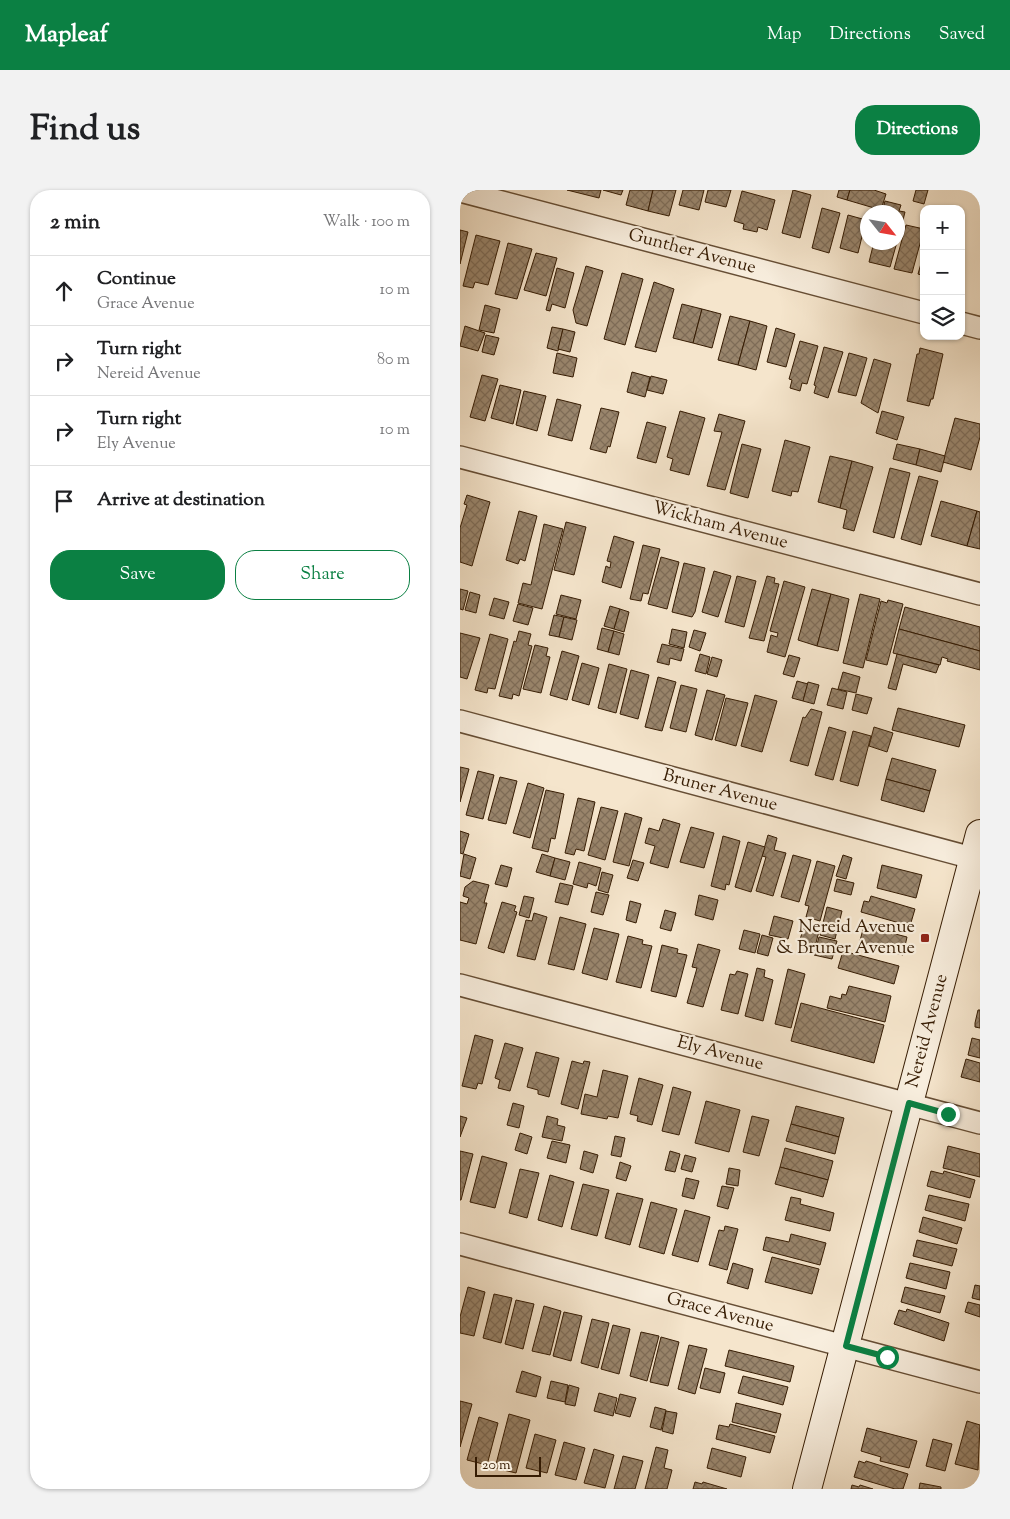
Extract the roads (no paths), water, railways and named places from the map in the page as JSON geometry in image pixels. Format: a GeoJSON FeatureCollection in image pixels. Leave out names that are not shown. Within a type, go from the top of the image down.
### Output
{"type":"FeatureCollection","features":[{"type":"Feature","properties":{"kind":"street","name":"Gunther Avenue"},"geometry":{"type":"LineString","coordinates":[[460,191],[920,312]]}},
{"type":"Feature","properties":{"kind":"street"},"geometry":{"type":"LineString","coordinates":[[965,324],[980,328]]}},
{"type":"Feature","properties":{"kind":"street","name":"Wickham Avenue"},"geometry":{"type":"LineString","coordinates":[[460,457],[980,594]]}},
{"type":"Feature","properties":{"kind":"street","name":"Bruner Avenue"},"geometry":{"type":"LineString","coordinates":[[460,721],[978,851]]}},
{"type":"Feature","properties":{"kind":"street","name":"Nereid Avenue"},"geometry":{"type":"LineString","coordinates":[[807,1489],[978,851]]}},
{"type":"Feature","properties":{"kind":"street","name":"Ely Avenue"},"geometry":{"type":"LineString","coordinates":[[460,985],[980,1123]]}},
{"type":"Feature","properties":{"kind":"street","name":"Grace Avenue"},"geometry":{"type":"LineString","coordinates":[[460,1244],[980,1382]]}},
{"type":"Feature","properties":{"kind":"place","name":"Nereid Avenue & Bruner Avenue"},"geometry":{"type":"Point","coordinates":[925,938]}}]}
